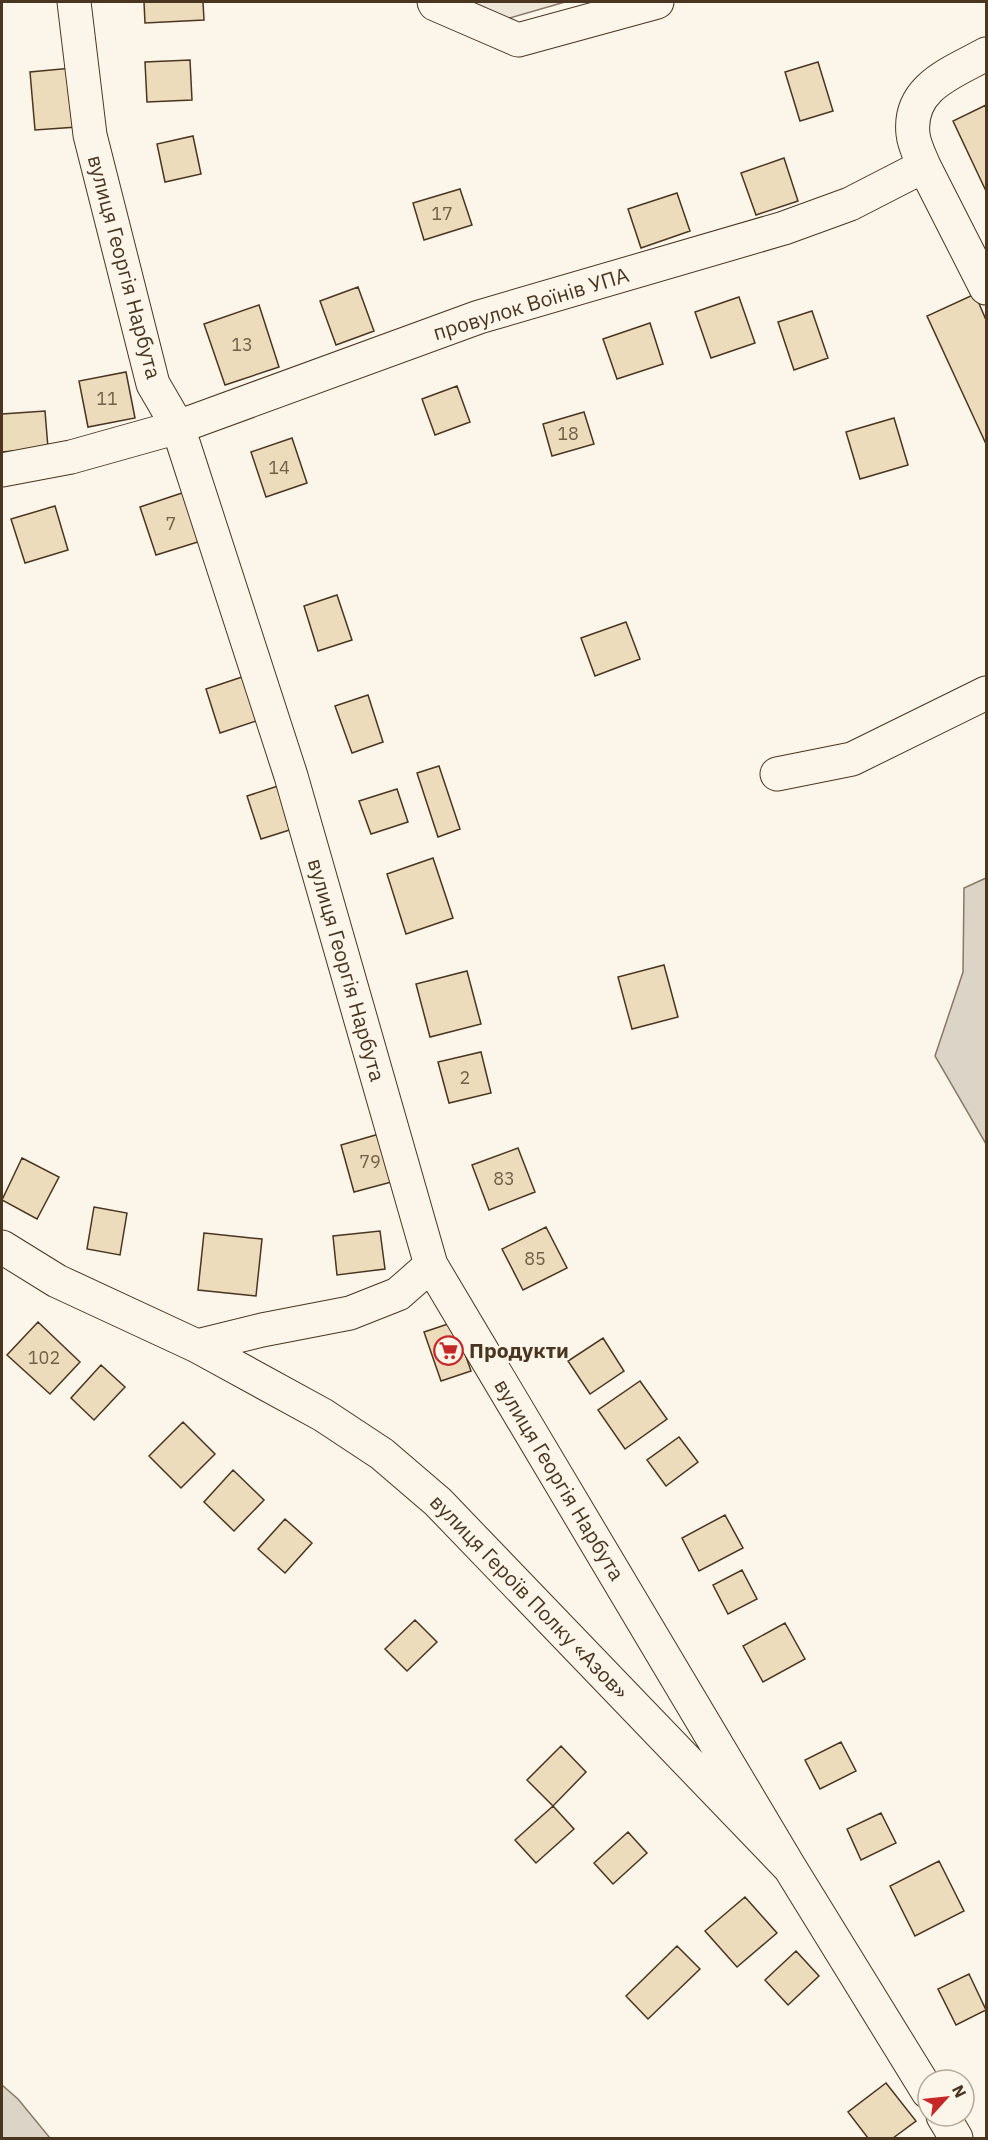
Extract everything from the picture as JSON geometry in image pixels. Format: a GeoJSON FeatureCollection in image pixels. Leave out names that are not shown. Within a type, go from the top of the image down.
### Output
{"type":"FeatureCollection","features":[{"type":"Feature","properties":{"kind":"street","name":"вулиця Георгія Нарбута"},"geometry":{"type":"LineString","coordinates":[[74,2],[90,135],[153,384],[178,427],[291,776],[430,1265],[790,1868]]}},
{"type":"Feature","properties":{"kind":"street"},"geometry":{"type":"LineString","coordinates":[[434,2],[519,40],[657,2]]}},
{"type":"Feature","properties":{"kind":"street"},"geometry":{"type":"LineString","coordinates":[[987,54],[942,78],[922,93],[914,111],[913,136],[924,166],[987,288]]}},
{"type":"Feature","properties":{"kind":"street","name":"провулок Воїнів УПА"},"geometry":{"type":"LineString","coordinates":[[2,470],[71,457],[178,427],[479,317],[784,228],[850,204],[924,166]]}},
{"type":"Feature","properties":{"kind":"street"},"geometry":{"type":"LineString","coordinates":[[777,774],[852,759],[987,693]]}},
{"type":"Feature","properties":{"kind":"street","name":"вулиця Героїв Полку «Азов»"},"geometry":{"type":"LineString","coordinates":[[2,1247],[57,1281],[197,1346],[323,1415],[382,1454],[438,1502],[790,1868],[916,2073]]}},
{"type":"Feature","properties":{"kind":"street"},"geometry":{"type":"LineString","coordinates":[[197,1346],[262,1330],[350,1313],[398,1294],[430,1265]]}},
{"type":"Feature","properties":{"kind":"shaded area"},"geometry":{"type":"Polygon","coordinates":[[[434,2],[565,2],[499,21],[434,2]]]}},
{"type":"Feature","properties":{"kind":"shaded area"},"geometry":{"type":"Polygon","coordinates":[[[986,878],[986,1144],[935,1056],[963,972],[964,888],[986,878]]]}},
{"type":"Feature","properties":{"kind":"shaded area"},"geometry":{"type":"Polygon","coordinates":[[[2,2085],[18,2099],[50,2138],[2,2138],[2,2085]]]}},
{"type":"Feature","properties":{"kind":"building"},"geometry":{"type":"Polygon","coordinates":[[[144,2],[203,2],[204,20],[145,23],[144,2]]]}},
{"type":"Feature","properties":{"kind":"building"},"geometry":{"type":"Polygon","coordinates":[[[190,60],[192,100],[147,102],[145,62],[190,60]]]}},
{"type":"Feature","properties":{"kind":"building"},"geometry":{"type":"Polygon","coordinates":[[[818,62],[833,111],[800,121],[785,72],[818,62]]]}},
{"type":"Feature","properties":{"kind":"building"},"geometry":{"type":"Polygon","coordinates":[[[72,68],[77,127],[35,130],[30,72],[72,68]]]}},
{"type":"Feature","properties":{"kind":"building"},"geometry":{"type":"Polygon","coordinates":[[[986,105],[986,191],[953,121],[986,105]]]}},
{"type":"Feature","properties":{"kind":"building"},"geometry":{"type":"Polygon","coordinates":[[[193,136],[201,174],[165,182],[157,144],[193,136]]]}},
{"type":"Feature","properties":{"kind":"building"},"geometry":{"type":"Polygon","coordinates":[[[784,158],[798,201],[756,215],[741,173],[784,158]]]}},
{"type":"Feature","properties":{"kind":"building"},"geometry":{"type":"Polygon","coordinates":[[[460,189],[472,225],[424,240],[413,203],[460,189]]]}},
{"type":"Feature","properties":{"kind":"building"},"geometry":{"type":"Polygon","coordinates":[[[677,193],[690,231],[641,248],[628,209],[677,193]]]}},
{"type":"Feature","properties":{"kind":"building"},"geometry":{"type":"Polygon","coordinates":[[[358,287],[374,331],[336,345],[320,301],[358,287]]]}},
{"type":"Feature","properties":{"kind":"building"},"geometry":{"type":"Polygon","coordinates":[[[975,294],[986,320],[986,444],[927,316],[975,294]]]}},
{"type":"Feature","properties":{"kind":"building"},"geometry":{"type":"Polygon","coordinates":[[[739,297],[755,343],[711,358],[695,312],[739,297]]]}},
{"type":"Feature","properties":{"kind":"building"},"geometry":{"type":"Polygon","coordinates":[[[259,305],[279,367],[225,385],[204,324],[259,305]]]}},
{"type":"Feature","properties":{"kind":"building"},"geometry":{"type":"Polygon","coordinates":[[[812,311],[828,358],[794,370],[778,322],[812,311]]]}},
{"type":"Feature","properties":{"kind":"building"},"geometry":{"type":"Polygon","coordinates":[[[650,323],[663,364],[617,379],[603,339],[650,323]]]}},
{"type":"Feature","properties":{"kind":"building"},"geometry":{"type":"Polygon","coordinates":[[[126,372],[135,418],[88,427],[79,381],[126,372]]]}},
{"type":"Feature","properties":{"kind":"building"},"geometry":{"type":"Polygon","coordinates":[[[457,386],[470,422],[435,435],[422,399],[457,386]]]}},
{"type":"Feature","properties":{"kind":"building"},"geometry":{"type":"Polygon","coordinates":[[[45,411],[48,448],[2,452],[2,414],[45,411]]]}},
{"type":"Feature","properties":{"kind":"building"},"geometry":{"type":"Polygon","coordinates":[[[584,412],[594,444],[552,456],[543,424],[584,412]]]}},
{"type":"Feature","properties":{"kind":"building"},"geometry":{"type":"Polygon","coordinates":[[[894,418],[908,465],[860,479],[846,432],[894,418]]]}},
{"type":"Feature","properties":{"kind":"building"},"geometry":{"type":"Polygon","coordinates":[[[292,438],[307,483],[266,497],[251,452],[292,438]]]}},
{"type":"Feature","properties":{"kind":"building"},"geometry":{"type":"Polygon","coordinates":[[[185,492],[201,541],[156,555],[140,507],[185,492]]]}},
{"type":"Feature","properties":{"kind":"building"},"geometry":{"type":"Polygon","coordinates":[[[55,506],[68,550],[25,563],[11,519],[55,506]]]}},
{"type":"Feature","properties":{"kind":"building"},"geometry":{"type":"Polygon","coordinates":[[[337,595],[352,640],[318,651],[304,606],[337,595]]]}},
{"type":"Feature","properties":{"kind":"building"},"geometry":{"type":"Polygon","coordinates":[[[626,622],[640,659],[595,676],[581,638],[626,622]]]}},
{"type":"Feature","properties":{"kind":"building"},"geometry":{"type":"Polygon","coordinates":[[[251,674],[265,718],[220,733],[206,689],[251,674]]]}},
{"type":"Feature","properties":{"kind":"building"},"geometry":{"type":"Polygon","coordinates":[[[368,695],[383,742],[352,753],[335,706],[368,695]]]}},
{"type":"Feature","properties":{"kind":"building"},"geometry":{"type":"Polygon","coordinates":[[[439,766],[460,829],[438,837],[417,773],[439,766]]]}},
{"type":"Feature","properties":{"kind":"building"},"geometry":{"type":"Polygon","coordinates":[[[281,785],[296,828],[261,839],[247,796],[281,785]]]}},
{"type":"Feature","properties":{"kind":"building"},"geometry":{"type":"Polygon","coordinates":[[[397,789],[408,822],[371,834],[359,801],[397,789]]]}},
{"type":"Feature","properties":{"kind":"building"},"geometry":{"type":"Polygon","coordinates":[[[433,858],[453,918],[406,934],[387,874],[433,858]]]}},
{"type":"Feature","properties":{"kind":"building"},"geometry":{"type":"Polygon","coordinates":[[[664,965],[678,1017],[632,1029],[618,977],[664,965]]]}},
{"type":"Feature","properties":{"kind":"building"},"geometry":{"type":"Polygon","coordinates":[[[467,971],[481,1024],[430,1037],[416,984],[467,971]]]}},
{"type":"Feature","properties":{"kind":"building"},"geometry":{"type":"Polygon","coordinates":[[[481,1052],[491,1093],[449,1103],[438,1062],[481,1052]]]}},
{"type":"Feature","properties":{"kind":"building"},"geometry":{"type":"Polygon","coordinates":[[[386,1132],[399,1180],[354,1192],[341,1145],[386,1132]]]}},
{"type":"Feature","properties":{"kind":"building"},"geometry":{"type":"Polygon","coordinates":[[[518,1148],[535,1192],[489,1210],[472,1165],[518,1148]]]}},
{"type":"Feature","properties":{"kind":"building"},"geometry":{"type":"Polygon","coordinates":[[[22,1158],[59,1177],[37,1219],[2,1200],[22,1158]]]}},
{"type":"Feature","properties":{"kind":"building"},"geometry":{"type":"Polygon","coordinates":[[[94,1207],[127,1213],[120,1255],[87,1249],[94,1207]]]}},
{"type":"Feature","properties":{"kind":"building"},"geometry":{"type":"Polygon","coordinates":[[[546,1227],[567,1268],[523,1290],[502,1249],[546,1227]]]}},
{"type":"Feature","properties":{"kind":"building"},"geometry":{"type":"Polygon","coordinates":[[[380,1231],[385,1269],[337,1275],[333,1236],[380,1231]]]}},
{"type":"Feature","properties":{"kind":"building"},"geometry":{"type":"Polygon","coordinates":[[[204,1233],[262,1239],[256,1296],[198,1290],[204,1233]]]}},
{"type":"Feature","properties":{"kind":"building"},"geometry":{"type":"Polygon","coordinates":[[[38,1322],[80,1362],[50,1394],[7,1355],[38,1322]]]}},
{"type":"Feature","properties":{"kind":"building","name":"Продукти"},"geometry":{"type":"Polygon","coordinates":[[[454,1322],[471,1371],[441,1381],[424,1332],[454,1322]]]}},
{"type":"Feature","properties":{"kind":"building"},"geometry":{"type":"Polygon","coordinates":[[[603,1338],[624,1371],[590,1394],[568,1361],[603,1338]]]}},
{"type":"Feature","properties":{"kind":"building"},"geometry":{"type":"Polygon","coordinates":[[[101,1365],[125,1387],[94,1420],[71,1398],[101,1365]]]}},
{"type":"Feature","properties":{"kind":"building"},"geometry":{"type":"Polygon","coordinates":[[[640,1381],[667,1419],[625,1449],[598,1410],[640,1381]]]}},
{"type":"Feature","properties":{"kind":"building"},"geometry":{"type":"Polygon","coordinates":[[[183,1422],[215,1454],[181,1488],[149,1456],[183,1422]]]}},
{"type":"Feature","properties":{"kind":"building"},"geometry":{"type":"Polygon","coordinates":[[[679,1437],[698,1462],[666,1486],[647,1460],[679,1437]]]}},
{"type":"Feature","properties":{"kind":"building"},"geometry":{"type":"Polygon","coordinates":[[[233,1470],[264,1500],[234,1531],[204,1502],[233,1470]]]}},
{"type":"Feature","properties":{"kind":"building"},"geometry":{"type":"Polygon","coordinates":[[[725,1515],[743,1548],[699,1571],[682,1538],[725,1515]]]}},
{"type":"Feature","properties":{"kind":"building"},"geometry":{"type":"Polygon","coordinates":[[[285,1519],[312,1543],[285,1573],[258,1549],[285,1519]]]}},
{"type":"Feature","properties":{"kind":"building"},"geometry":{"type":"Polygon","coordinates":[[[742,1570],[757,1599],[728,1614],[713,1585],[742,1570]]]}},
{"type":"Feature","properties":{"kind":"building"},"geometry":{"type":"Polygon","coordinates":[[[415,1620],[437,1642],[407,1671],[385,1649],[415,1620]]]}},
{"type":"Feature","properties":{"kind":"building"},"geometry":{"type":"Polygon","coordinates":[[[785,1623],[805,1659],[763,1682],[743,1646],[785,1623]]]}},
{"type":"Feature","properties":{"kind":"building"},"geometry":{"type":"Polygon","coordinates":[[[841,1742],[856,1771],[820,1789],[805,1760],[841,1742]]]}},
{"type":"Feature","properties":{"kind":"building"},"geometry":{"type":"Polygon","coordinates":[[[561,1746],[586,1772],[553,1806],[527,1780],[561,1746]]]}},
{"type":"Feature","properties":{"kind":"building"},"geometry":{"type":"Polygon","coordinates":[[[553,1806],[574,1829],[536,1863],[515,1840],[553,1806]]]}},
{"type":"Feature","properties":{"kind":"building"},"geometry":{"type":"Polygon","coordinates":[[[881,1813],[896,1843],[861,1860],[847,1829],[881,1813]]]}},
{"type":"Feature","properties":{"kind":"building"},"geometry":{"type":"Polygon","coordinates":[[[628,1832],[647,1853],[613,1884],[594,1863],[628,1832]]]}},
{"type":"Feature","properties":{"kind":"building"},"geometry":{"type":"Polygon","coordinates":[[[939,1861],[964,1911],[915,1936],[890,1886],[939,1861]]]}},
{"type":"Feature","properties":{"kind":"building"},"geometry":{"type":"Polygon","coordinates":[[[745,1897],[777,1933],[737,1967],[705,1931],[745,1897]]]}},
{"type":"Feature","properties":{"kind":"building"},"geometry":{"type":"Polygon","coordinates":[[[677,1946],[700,1969],[648,2019],[626,1996],[677,1946]]]}},
{"type":"Feature","properties":{"kind":"building"},"geometry":{"type":"Polygon","coordinates":[[[796,1951],[819,1976],[788,2005],[765,1980],[796,1951]]]}},
{"type":"Feature","properties":{"kind":"building"},"geometry":{"type":"Polygon","coordinates":[[[969,1974],[986,2010],[956,2025],[938,1989],[969,1974]]]}},
{"type":"Feature","properties":{"kind":"building"},"geometry":{"type":"Polygon","coordinates":[[[886,2083],[916,2121],[893,2138],[868,2138],[848,2112],[886,2083]]]}},
{"type":"Feature","properties":{"kind":"place","name":"Продукти"},"geometry":{"type":"Point","coordinates":[448,1351]}}]}
